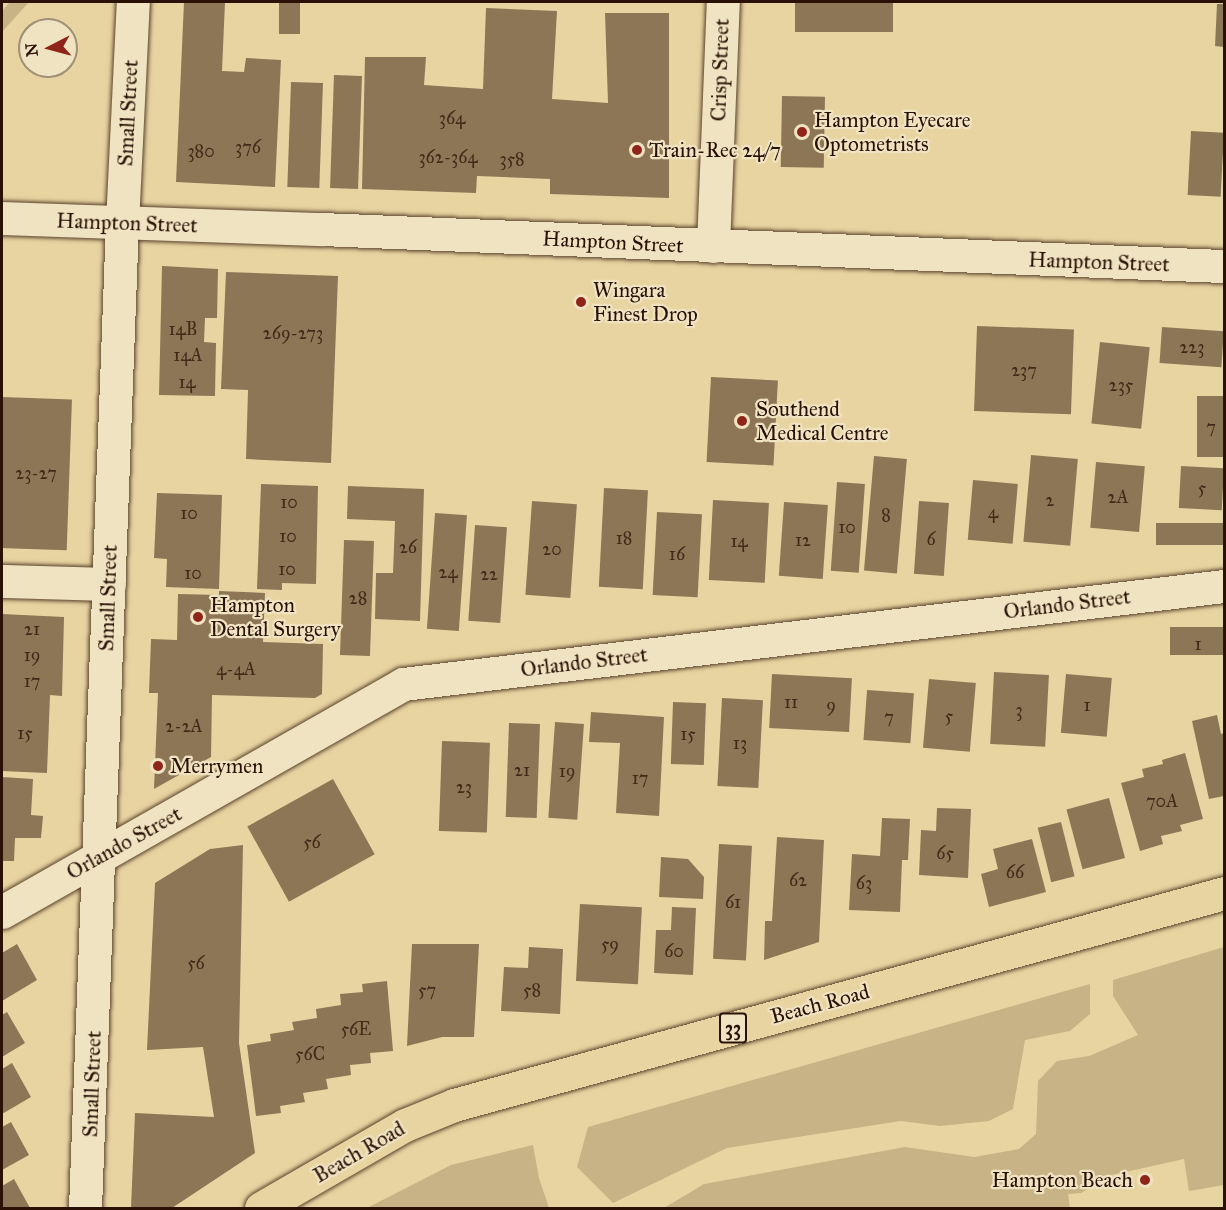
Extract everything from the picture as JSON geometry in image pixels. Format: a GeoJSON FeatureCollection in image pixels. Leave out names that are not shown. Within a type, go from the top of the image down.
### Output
{"type":"FeatureCollection","features":[{"type":"Feature","properties":{"kind":"main road","name":"Beach Road"},"geometry":{"type":"LineString","coordinates":[[261,1209],[405,1125],[454,1105],[1224,893]]}},
{"type":"Feature","properties":{"kind":"street","name":"Small Street"},"geometry":{"type":"LineString","coordinates":[[88,1204],[122,222],[133,2]]}},
{"type":"Feature","properties":{"kind":"street","name":"Crisp Street"},"geometry":{"type":"LineString","coordinates":[[713,246],[723,2]]}},
{"type":"Feature","properties":{"kind":"street","name":"Hampton Street"},"geometry":{"type":"LineString","coordinates":[[2,218],[1224,267]]}},
{"type":"Feature","properties":{"kind":"street"},"geometry":{"type":"LineString","coordinates":[[2,581],[109,584]]}},
{"type":"Feature","properties":{"kind":"street","name":"Orlando Street"},"geometry":{"type":"LineString","coordinates":[[2,912],[403,684],[1224,586]]}},
{"type":"Feature","properties":{"kind":"shaded area"},"geometry":{"type":"Polygon","coordinates":[[[10,2],[29,2],[2,32],[2,11],[10,2]]]}},
{"type":"Feature","properties":{"kind":"shaded area"},"geometry":{"type":"Polygon","coordinates":[[[1224,947],[1224,1185],[1189,1191],[1184,1159],[1112,1175],[1081,1193],[1068,1194],[1070,1208],[664,1208],[704,1184],[905,1147],[974,1157],[1019,1149],[1036,1134],[1038,1081],[1057,1061],[1089,1056],[1138,1035],[1113,996],[1113,980],[1224,947]]]}},
{"type":"Feature","properties":{"kind":"shaded area"},"geometry":{"type":"Polygon","coordinates":[[[1090,984],[1090,1014],[1070,1031],[1025,1040],[1013,1109],[989,1121],[940,1126],[901,1121],[727,1148],[613,1203],[577,1167],[588,1127],[1090,984]]]}},
{"type":"Feature","properties":{"kind":"shaded area"},"geometry":{"type":"Polygon","coordinates":[[[533,1145],[539,1178],[549,1208],[367,1208],[451,1165],[533,1145]]]}},
{"type":"Feature","properties":{"kind":"building"},"geometry":{"type":"Polygon","coordinates":[[[184,2],[225,2],[222,71],[244,72],[246,58],[281,60],[275,187],[176,182],[184,2]]]}},
{"type":"Feature","properties":{"kind":"building"},"geometry":{"type":"Polygon","coordinates":[[[279,2],[300,2],[300,34],[279,34],[279,2]]]}},
{"type":"Feature","properties":{"kind":"building"},"geometry":{"type":"Polygon","coordinates":[[[795,2],[893,2],[893,32],[795,32],[795,2]]]}},
{"type":"Feature","properties":{"kind":"building"},"geometry":{"type":"Polygon","coordinates":[[[1217,4],[1224,4],[1224,47],[1215,46],[1217,4]]]}},
{"type":"Feature","properties":{"kind":"building"},"geometry":{"type":"Polygon","coordinates":[[[486,8],[557,11],[552,99],[608,103],[605,13],[669,13],[669,198],[550,194],[550,179],[477,176],[476,193],[362,189],[365,57],[426,57],[424,85],[483,89],[486,8]]]}},
{"type":"Feature","properties":{"kind":"building"},"geometry":{"type":"Polygon","coordinates":[[[334,75],[362,76],[358,189],[330,188],[334,75]]]}},
{"type":"Feature","properties":{"kind":"building"},"geometry":{"type":"Polygon","coordinates":[[[291,82],[323,83],[319,188],[287,187],[291,82]]]}},
{"type":"Feature","properties":{"kind":"building","name":"Hampton Eyecare Optometrists"},"geometry":{"type":"Polygon","coordinates":[[[782,96],[825,97],[824,168],[781,167],[782,96]]]}},
{"type":"Feature","properties":{"kind":"building"},"geometry":{"type":"Polygon","coordinates":[[[1191,131],[1224,133],[1221,197],[1188,195],[1191,131]]]}},
{"type":"Feature","properties":{"kind":"building"},"geometry":{"type":"Polygon","coordinates":[[[162,266],[218,269],[217,318],[205,318],[204,342],[216,343],[215,396],[159,395],[162,266]]]}},
{"type":"Feature","properties":{"kind":"building"},"geometry":{"type":"Polygon","coordinates":[[[226,272],[338,276],[331,463],[246,459],[248,390],[221,389],[226,272]]]}},
{"type":"Feature","properties":{"kind":"building"},"geometry":{"type":"Polygon","coordinates":[[[977,326],[1074,329],[1071,414],[974,411],[977,326]]]}},
{"type":"Feature","properties":{"kind":"building"},"geometry":{"type":"Polygon","coordinates":[[[1162,327],[1224,331],[1221,367],[1159,363],[1162,327]]]}},
{"type":"Feature","properties":{"kind":"building"},"geometry":{"type":"Polygon","coordinates":[[[1100,342],[1150,347],[1141,429],[1091,424],[1100,342]]]}},
{"type":"Feature","properties":{"kind":"building","name":"Southend Medical Centre"},"geometry":{"type":"Polygon","coordinates":[[[711,377],[778,381],[773,465],[707,462],[711,377]]]}},
{"type":"Feature","properties":{"kind":"building"},"geometry":{"type":"Polygon","coordinates":[[[1197,396],[1224,396],[1224,457],[1197,457],[1197,396]]]}},
{"type":"Feature","properties":{"kind":"building"},"geometry":{"type":"Polygon","coordinates":[[[2,397],[72,399],[67,550],[2,548],[2,397]]]}},
{"type":"Feature","properties":{"kind":"building"},"geometry":{"type":"Polygon","coordinates":[[[1031,455],[1078,459],[1070,546],[1023,542],[1031,455]]]}},
{"type":"Feature","properties":{"kind":"building"},"geometry":{"type":"Polygon","coordinates":[[[874,456],[907,459],[897,573],[864,571],[874,456]]]}},
{"type":"Feature","properties":{"kind":"building"},"geometry":{"type":"Polygon","coordinates":[[[1096,462],[1145,466],[1139,532],[1090,528],[1096,462]]]}},
{"type":"Feature","properties":{"kind":"building"},"geometry":{"type":"Polygon","coordinates":[[[1181,466],[1224,468],[1222,510],[1179,508],[1181,466]]]}},
{"type":"Feature","properties":{"kind":"building"},"geometry":{"type":"Polygon","coordinates":[[[973,480],[1018,484],[1013,544],[968,540],[973,480]]]}},
{"type":"Feature","properties":{"kind":"building"},"geometry":{"type":"Polygon","coordinates":[[[837,482],[865,484],[859,573],[831,571],[837,482]]]}},
{"type":"Feature","properties":{"kind":"building"},"geometry":{"type":"Polygon","coordinates":[[[261,484],[318,486],[316,584],[282,583],[282,590],[257,589],[261,484]]]}},
{"type":"Feature","properties":{"kind":"building"},"geometry":{"type":"Polygon","coordinates":[[[348,486],[424,489],[420,621],[375,619],[376,573],[393,573],[395,521],[347,519],[348,486]]]}},
{"type":"Feature","properties":{"kind":"building"},"geometry":{"type":"Polygon","coordinates":[[[604,488],[648,490],[643,589],[599,587],[604,488]]]}},
{"type":"Feature","properties":{"kind":"building"},"geometry":{"type":"Polygon","coordinates":[[[157,493],[222,495],[219,589],[166,587],[167,559],[154,558],[157,493]]]}},
{"type":"Feature","properties":{"kind":"building"},"geometry":{"type":"Polygon","coordinates":[[[713,500],[769,503],[765,583],[709,580],[713,500]]]}},
{"type":"Feature","properties":{"kind":"building"},"geometry":{"type":"Polygon","coordinates":[[[532,501],[577,504],[570,598],[525,595],[532,501]]]}},
{"type":"Feature","properties":{"kind":"building"},"geometry":{"type":"Polygon","coordinates":[[[919,501],[949,503],[944,576],[914,574],[919,501]]]}},
{"type":"Feature","properties":{"kind":"building"},"geometry":{"type":"Polygon","coordinates":[[[784,502],[828,505],[823,579],[779,576],[784,502]]]}},
{"type":"Feature","properties":{"kind":"building"},"geometry":{"type":"Polygon","coordinates":[[[657,512],[702,514],[698,597],[653,595],[657,512]]]}},
{"type":"Feature","properties":{"kind":"building"},"geometry":{"type":"Polygon","coordinates":[[[435,513],[467,515],[459,631],[427,629],[435,513]]]}},
{"type":"Feature","properties":{"kind":"building"},"geometry":{"type":"Polygon","coordinates":[[[1156,523],[1224,523],[1224,545],[1156,545],[1156,523]]]}},
{"type":"Feature","properties":{"kind":"building"},"geometry":{"type":"Polygon","coordinates":[[[475,525],[507,527],[500,623],[468,621],[475,525]]]}},
{"type":"Feature","properties":{"kind":"building"},"geometry":{"type":"Polygon","coordinates":[[[344,540],[374,541],[370,656],[340,655],[344,540]]]}},
{"type":"Feature","properties":{"kind":"building"},"geometry":{"type":"Polygon","coordinates":[[[219,591],[265,593],[263,642],[323,644],[322,694],[315,698],[212,695],[211,757],[154,789],[158,693],[149,693],[151,639],[177,640],[178,594],[219,595],[219,591]]]}},
{"type":"Feature","properties":{"kind":"building"},"geometry":{"type":"Polygon","coordinates":[[[2,614],[64,617],[62,696],[50,695],[47,773],[2,771],[2,614]]]}},
{"type":"Feature","properties":{"kind":"building"},"geometry":{"type":"Polygon","coordinates":[[[1170,627],[1224,627],[1224,655],[1170,655],[1170,627]]]}},
{"type":"Feature","properties":{"kind":"building"},"geometry":{"type":"Polygon","coordinates":[[[994,672],[1049,675],[1045,747],[990,744],[994,672]]]}},
{"type":"Feature","properties":{"kind":"building"},"geometry":{"type":"Polygon","coordinates":[[[772,674],[852,678],[849,732],[769,728],[772,674]]]}},
{"type":"Feature","properties":{"kind":"building"},"geometry":{"type":"Polygon","coordinates":[[[1066,674],[1112,678],[1107,737],[1061,733],[1066,674]]]}},
{"type":"Feature","properties":{"kind":"building"},"geometry":{"type":"Polygon","coordinates":[[[929,679],[976,683],[970,752],[923,748],[929,679]]]}},
{"type":"Feature","properties":{"kind":"building"},"geometry":{"type":"Polygon","coordinates":[[[867,690],[914,693],[910,743],[864,740],[867,690]]]}},
{"type":"Feature","properties":{"kind":"building"},"geometry":{"type":"Polygon","coordinates":[[[722,698],[763,700],[758,788],[717,786],[722,698]]]}},
{"type":"Feature","properties":{"kind":"building"},"geometry":{"type":"Polygon","coordinates":[[[673,702],[706,703],[704,765],[671,764],[673,702]]]}},
{"type":"Feature","properties":{"kind":"building"},"geometry":{"type":"Polygon","coordinates":[[[591,712],[664,717],[659,816],[616,813],[620,743],[589,742],[591,712]]]}},
{"type":"Feature","properties":{"kind":"building"},"geometry":{"type":"Polygon","coordinates":[[[1217,715],[1221,734],[1224,733],[1224,796],[1209,799],[1192,721],[1217,715]]]}},
{"type":"Feature","properties":{"kind":"building"},"geometry":{"type":"Polygon","coordinates":[[[555,722],[584,724],[577,820],[548,818],[555,722]]]}},
{"type":"Feature","properties":{"kind":"building"},"geometry":{"type":"Polygon","coordinates":[[[509,723],[540,724],[537,818],[506,817],[509,723]]]}},
{"type":"Feature","properties":{"kind":"building"},"geometry":{"type":"Polygon","coordinates":[[[442,741],[490,743],[487,833],[439,831],[442,741]]]}},
{"type":"Feature","properties":{"kind":"building"},"geometry":{"type":"Polygon","coordinates":[[[1185,753],[1203,819],[1180,825],[1182,831],[1161,836],[1163,844],[1140,851],[1121,783],[1144,777],[1142,769],[1163,764],[1162,760],[1185,753]]]}},
{"type":"Feature","properties":{"kind":"building"},"geometry":{"type":"Polygon","coordinates":[[[2,777],[33,779],[31,815],[43,816],[41,838],[15,838],[14,861],[2,861],[2,777]]]}},
{"type":"Feature","properties":{"kind":"building"},"geometry":{"type":"Polygon","coordinates":[[[333,779],[375,854],[289,902],[247,827],[333,779]]]}},
{"type":"Feature","properties":{"kind":"building"},"geometry":{"type":"Polygon","coordinates":[[[1109,798],[1125,858],[1083,869],[1066,809],[1109,798]]]}},
{"type":"Feature","properties":{"kind":"building"},"geometry":{"type":"Polygon","coordinates":[[[937,808],[971,809],[968,878],[919,875],[921,830],[936,831],[937,808]]]}},
{"type":"Feature","properties":{"kind":"building"},"geometry":{"type":"Polygon","coordinates":[[[882,818],[910,819],[908,860],[902,860],[900,912],[849,910],[852,854],[880,856],[882,818]]]}},
{"type":"Feature","properties":{"kind":"building"},"geometry":{"type":"Polygon","coordinates":[[[1061,822],[1075,876],[1051,882],[1038,828],[1061,822]]]}},
{"type":"Feature","properties":{"kind":"building"},"geometry":{"type":"Polygon","coordinates":[[[777,837],[824,840],[819,942],[764,960],[765,921],[772,921],[777,837]]]}},
{"type":"Feature","properties":{"kind":"building"},"geometry":{"type":"Polygon","coordinates":[[[1032,839],[1046,892],[989,907],[981,874],[998,869],[993,849],[1032,839]]]}},
{"type":"Feature","properties":{"kind":"building"},"geometry":{"type":"Polygon","coordinates":[[[719,844],[752,846],[746,961],[713,959],[719,844]]]}},
{"type":"Feature","properties":{"kind":"building"},"geometry":{"type":"Polygon","coordinates":[[[243,845],[239,1043],[255,1153],[172,1208],[131,1208],[135,1113],[214,1117],[203,1047],[147,1050],[155,883],[210,849],[243,845]]]}},
{"type":"Feature","properties":{"kind":"building"},"geometry":{"type":"Polygon","coordinates":[[[661,857],[688,859],[704,877],[703,899],[659,897],[661,857]]]}},
{"type":"Feature","properties":{"kind":"building"},"geometry":{"type":"Polygon","coordinates":[[[580,904],[642,907],[638,984],[576,981],[580,904]]]}},
{"type":"Feature","properties":{"kind":"building"},"geometry":{"type":"Polygon","coordinates":[[[672,907],[696,908],[693,975],[654,973],[656,930],[671,930],[672,907]]]}},
{"type":"Feature","properties":{"kind":"building"},"geometry":{"type":"Polygon","coordinates":[[[17,944],[37,980],[2,1001],[2,953],[17,944]]]}},
{"type":"Feature","properties":{"kind":"building"},"geometry":{"type":"Polygon","coordinates":[[[412,944],[479,944],[474,1037],[442,1037],[407,1046],[412,944]]]}},
{"type":"Feature","properties":{"kind":"building"},"geometry":{"type":"Polygon","coordinates":[[[529,947],[563,949],[560,1014],[501,1011],[504,967],[528,968],[529,947]]]}},
{"type":"Feature","properties":{"kind":"building"},"geometry":{"type":"Polygon","coordinates":[[[387,981],[393,1051],[370,1053],[371,1063],[350,1065],[351,1075],[326,1079],[328,1089],[303,1093],[305,1102],[280,1106],[281,1113],[256,1116],[247,1045],[271,1041],[270,1034],[294,1030],[292,1022],[317,1018],[316,1009],[341,1005],[340,994],[363,992],[362,984],[387,981]]]}},
{"type":"Feature","properties":{"kind":"building"},"geometry":{"type":"Polygon","coordinates":[[[7,1012],[25,1043],[2,1057],[2,1015],[7,1012]]]}},
{"type":"Feature","properties":{"kind":"building"},"geometry":{"type":"Polygon","coordinates":[[[12,1063],[31,1097],[2,1114],[2,1069],[12,1063]]]}},
{"type":"Feature","properties":{"kind":"building"},"geometry":{"type":"Polygon","coordinates":[[[11,1122],[29,1155],[2,1170],[2,1127],[11,1122]]]}},
{"type":"Feature","properties":{"kind":"building"},"geometry":{"type":"Polygon","coordinates":[[[14,1179],[30,1208],[2,1208],[2,1186],[14,1179]]]}},
{"type":"Feature","properties":{"kind":"place","name":"Hampton Eyecare Optometrists"},"geometry":{"type":"Point","coordinates":[802,132]}},
{"type":"Feature","properties":{"kind":"place","name":"Train-Rec 24/7"},"geometry":{"type":"Point","coordinates":[637,150]}},
{"type":"Feature","properties":{"kind":"place","name":"Wingara Finest Drop"},"geometry":{"type":"Point","coordinates":[581,302]}},
{"type":"Feature","properties":{"kind":"place","name":"Southend Medical Centre"},"geometry":{"type":"Point","coordinates":[742,421]}},
{"type":"Feature","properties":{"kind":"place","name":"Hampton Dental Surgery"},"geometry":{"type":"Point","coordinates":[198,617]}},
{"type":"Feature","properties":{"kind":"place","name":"Merrymen"},"geometry":{"type":"Point","coordinates":[158,766]}},
{"type":"Feature","properties":{"kind":"place","name":"Hampton Beach"},"geometry":{"type":"Point","coordinates":[1145,1180]}}]}
